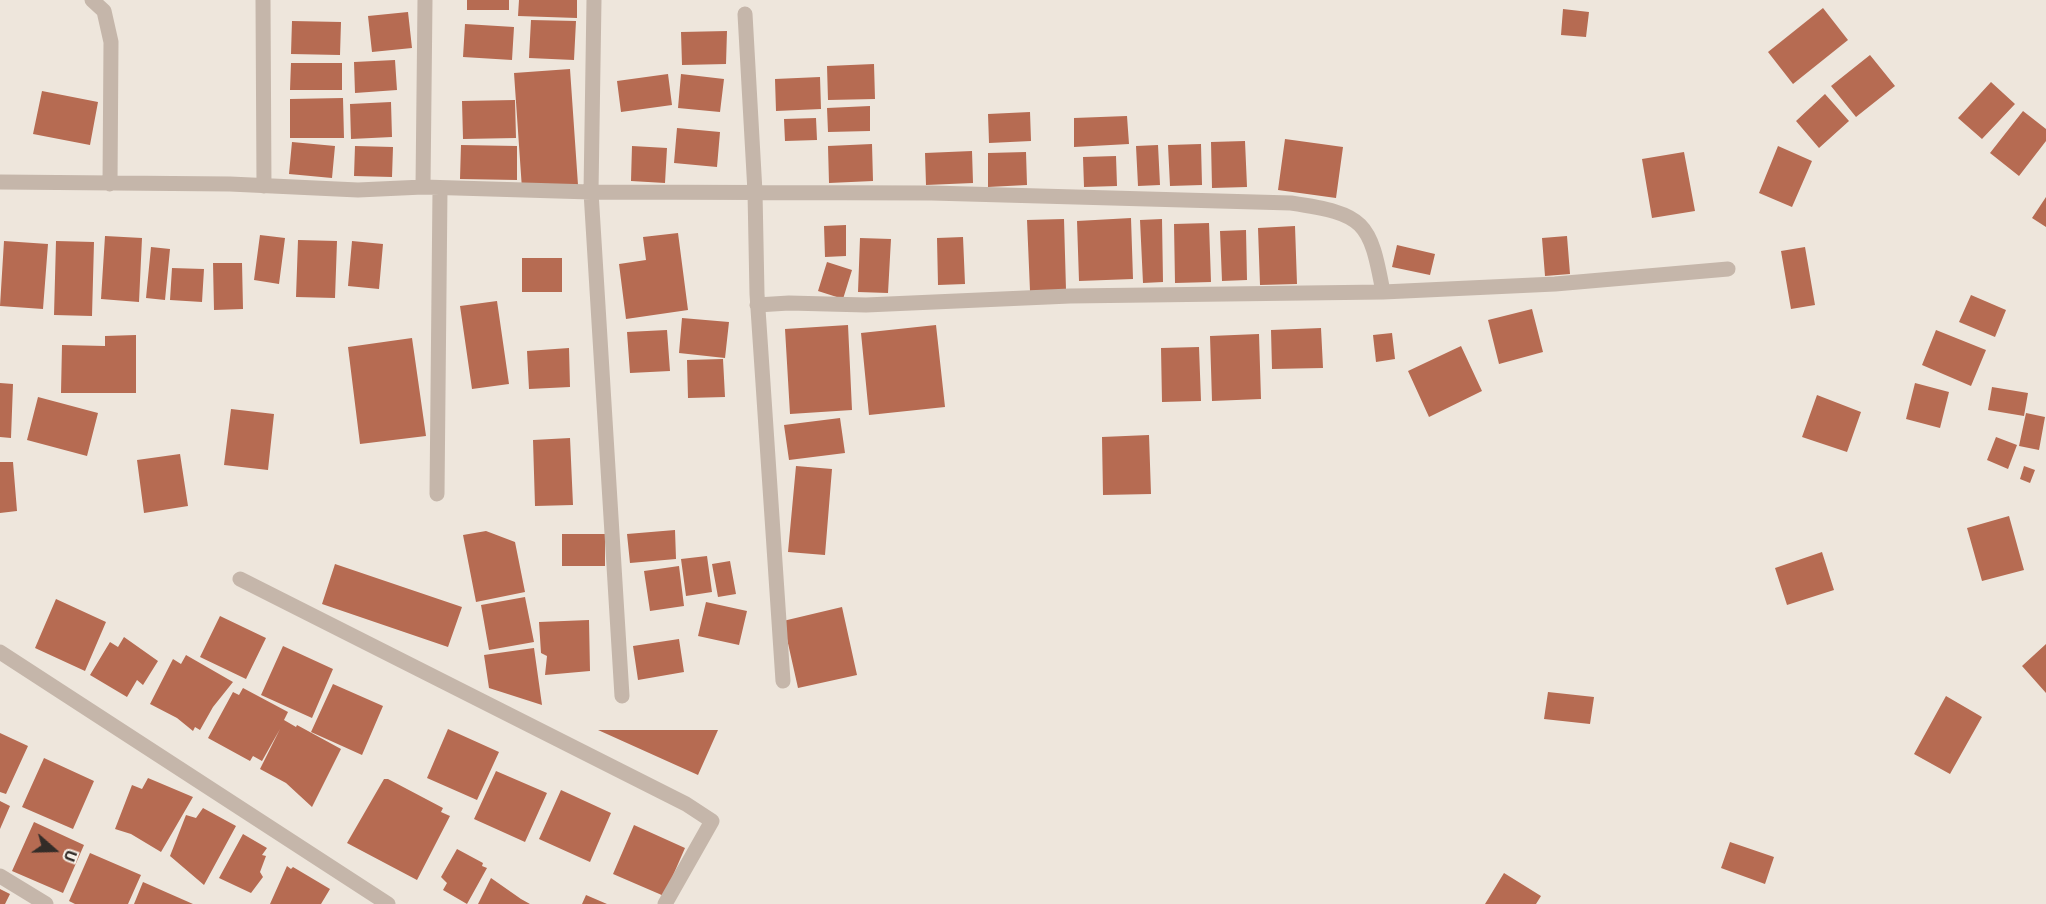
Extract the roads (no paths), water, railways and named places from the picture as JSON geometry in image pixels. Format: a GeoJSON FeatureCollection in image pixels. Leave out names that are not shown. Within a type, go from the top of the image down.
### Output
{"type":"FeatureCollection","features":[{"type":"Feature","properties":{"kind":"street"},"geometry":{"type":"LineString","coordinates":[[92,0],[104,11],[111,42],[110,184]]}},
{"type":"Feature","properties":{"kind":"street"},"geometry":{"type":"LineString","coordinates":[[262,0],[264,186]]}},
{"type":"Feature","properties":{"kind":"street"},"geometry":{"type":"LineString","coordinates":[[423,187],[426,0]]}},
{"type":"Feature","properties":{"kind":"street"},"geometry":{"type":"LineString","coordinates":[[594,0],[591,192],[622,696]]}},
{"type":"Feature","properties":{"kind":"street"},"geometry":{"type":"LineString","coordinates":[[745,14],[755,192],[757,305],[783,681]]}},
{"type":"Feature","properties":{"kind":"street"},"geometry":{"type":"LineString","coordinates":[[0,182],[264,186],[358,190],[423,187],[591,192],[755,192],[1292,202],[1350,217],[1362,225],[1372,239],[1383,292]]}},
{"type":"Feature","properties":{"kind":"street"},"geometry":{"type":"LineString","coordinates":[[437,494],[440,189]]}},
{"type":"Feature","properties":{"kind":"street"},"geometry":{"type":"LineString","coordinates":[[757,305],[789,303],[866,305],[1070,296],[1383,292],[1556,284],[1728,269]]}},
{"type":"Feature","properties":{"kind":"street"},"geometry":{"type":"LineString","coordinates":[[240,579],[686,804],[712,820],[665,904]]}},
{"type":"Feature","properties":{"kind":"street"},"geometry":{"type":"LineString","coordinates":[[0,652],[388,904]]}},
{"type":"Feature","properties":{"kind":"street"},"geometry":{"type":"LineString","coordinates":[[0,876],[46,904]]}}]}
